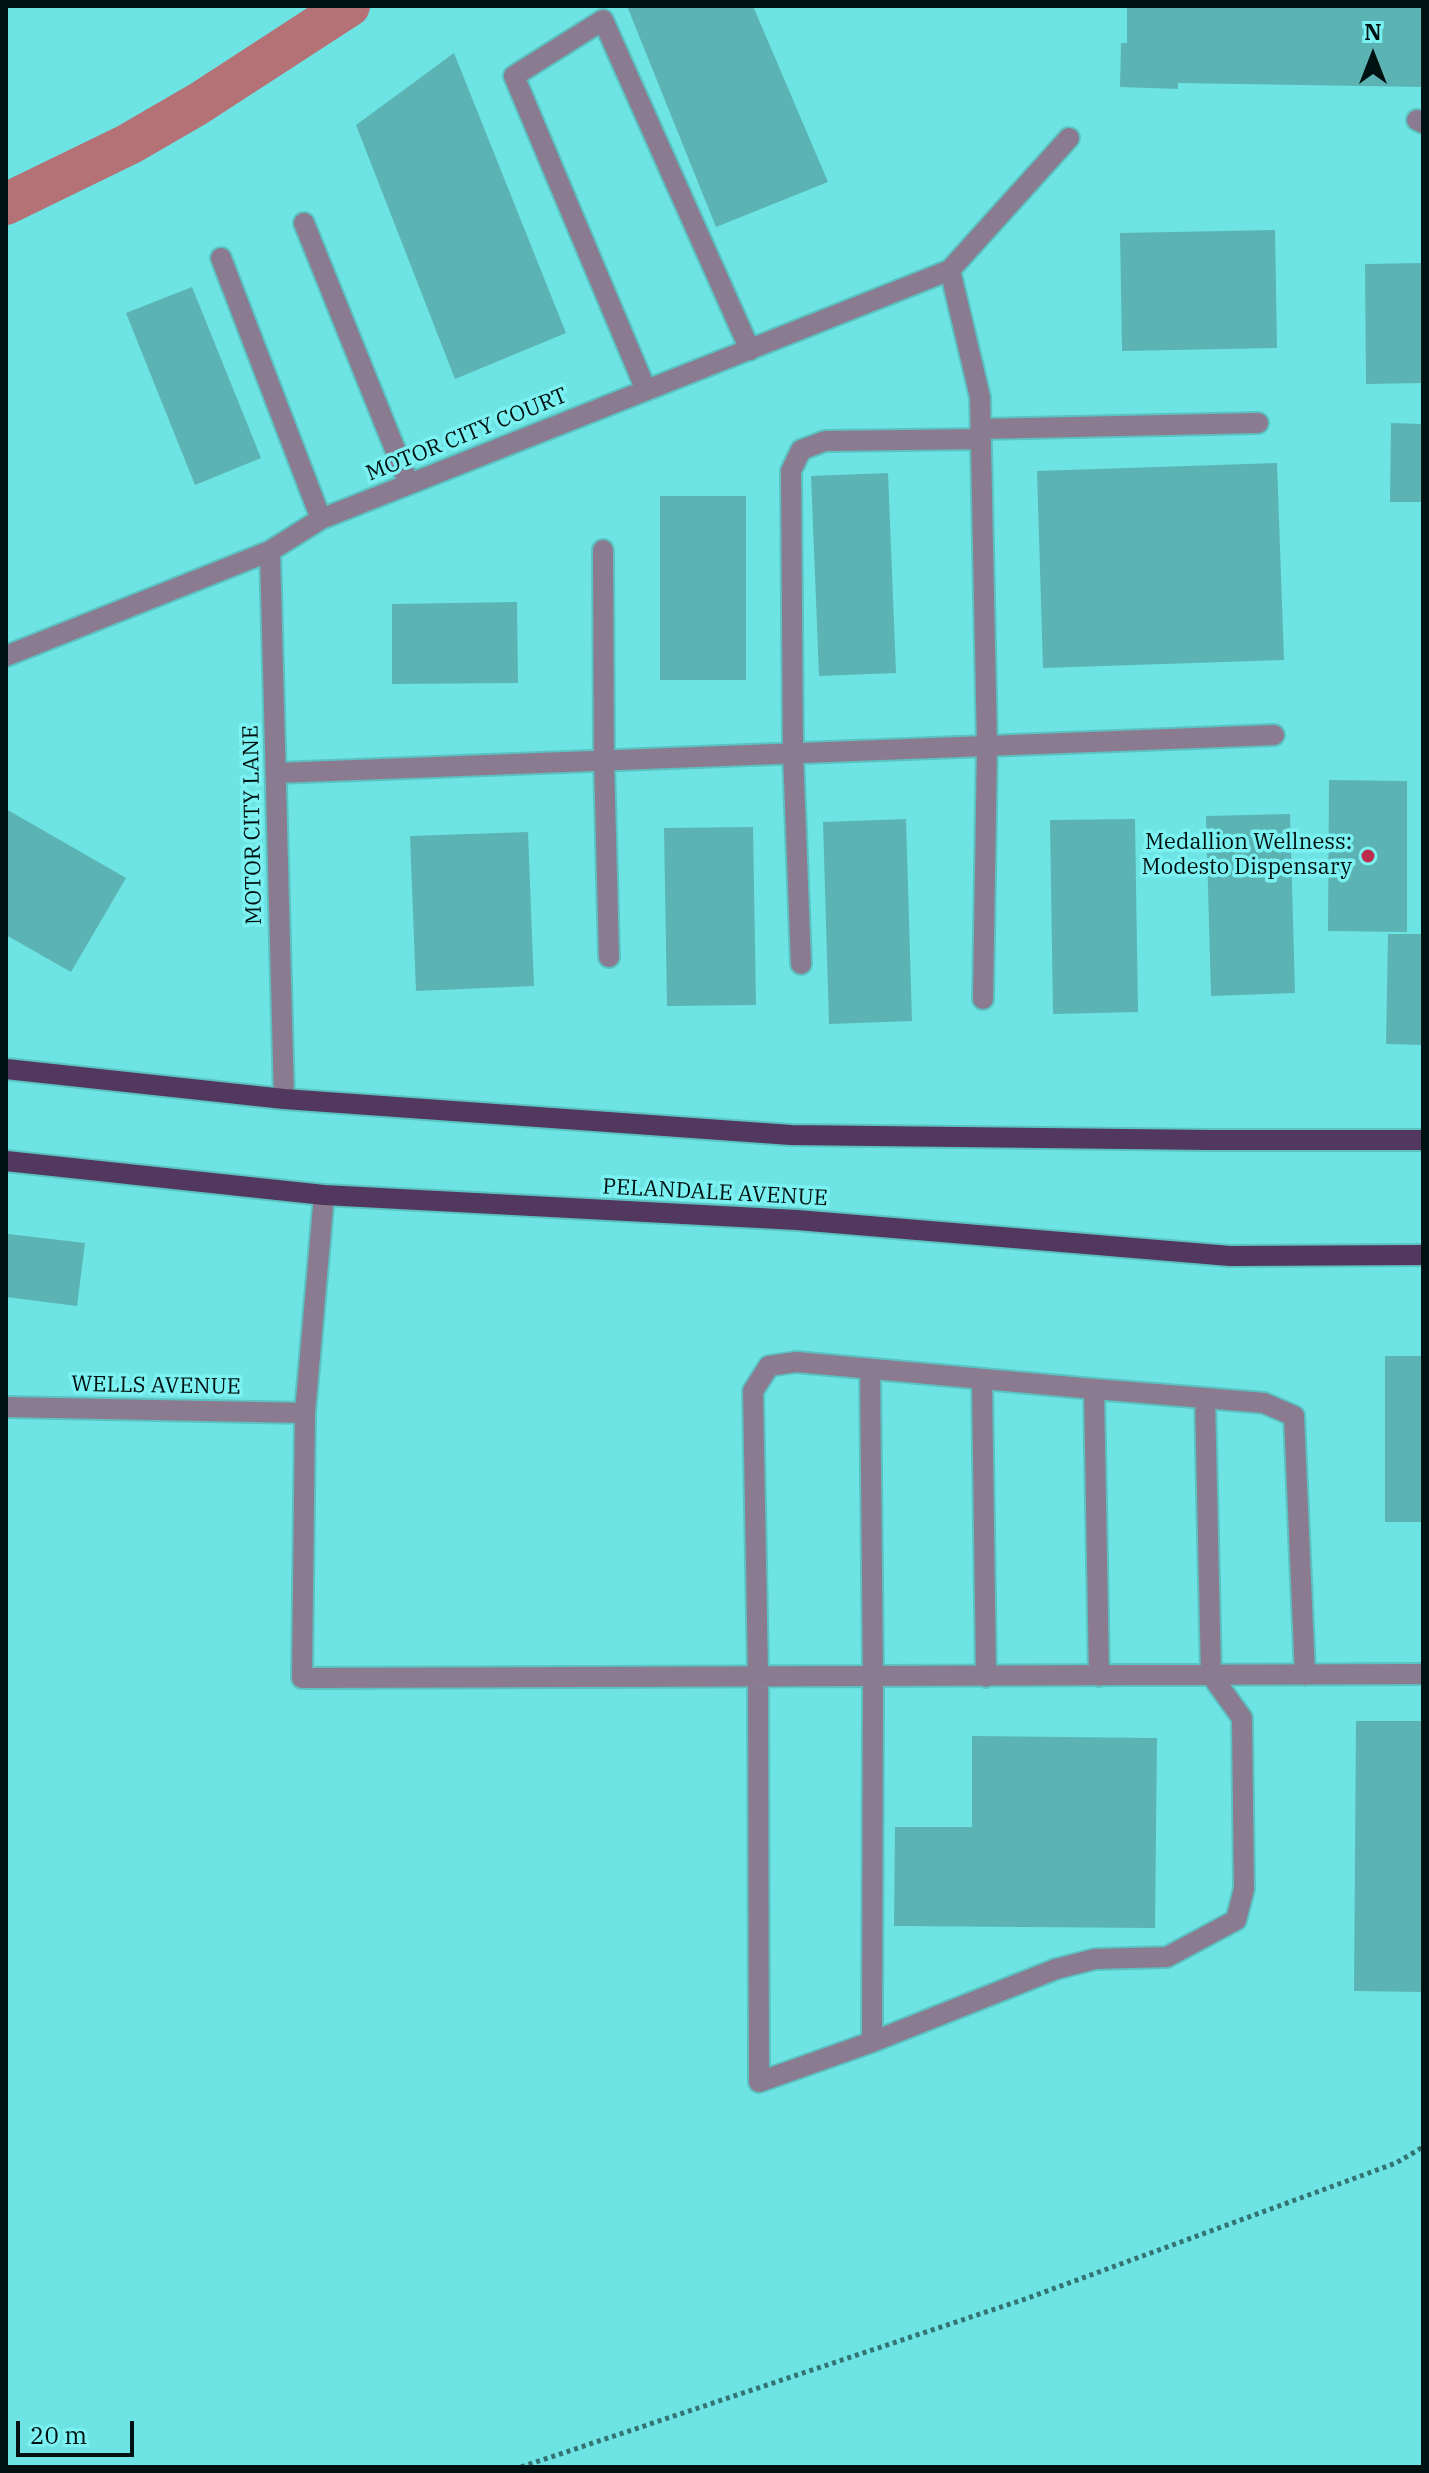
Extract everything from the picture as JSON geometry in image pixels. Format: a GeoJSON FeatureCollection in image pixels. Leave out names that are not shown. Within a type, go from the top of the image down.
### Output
{"type":"FeatureCollection","features":[{"type":"Feature","properties":{"kind":"main road"},"geometry":{"type":"LineString","coordinates":[[6,1069],[284,1099],[791,1135],[1423,1140]]}},
{"type":"Feature","properties":{"kind":"main road","name":"PELANDALE AVENUE"},"geometry":{"type":"LineString","coordinates":[[6,1161],[324,1195],[797,1220],[1230,1256],[1423,1255]]}},
{"type":"Feature","properties":{"kind":"street"},"geometry":{"type":"LineString","coordinates":[[646,390],[514,76],[603,20],[750,350]]}},
{"type":"Feature","properties":{"kind":"street"},"geometry":{"type":"LineString","coordinates":[[983,999],[987,746],[980,397],[950,270],[1069,138]]}},
{"type":"Feature","properties":{"kind":"street"},"geometry":{"type":"LineString","coordinates":[[304,223],[409,484]]}},
{"type":"Feature","properties":{"kind":"street"},"geometry":{"type":"LineString","coordinates":[[221,258],[321,519]]}},
{"type":"Feature","properties":{"kind":"street","name":"MOTOR CITY COURT"},"geometry":{"type":"LineString","coordinates":[[6,656],[270,551],[321,519],[950,270]]}},
{"type":"Feature","properties":{"kind":"street"},"geometry":{"type":"LineString","coordinates":[[801,964],[793,753],[791,471],[801,450],[825,441],[1258,423]]}},
{"type":"Feature","properties":{"kind":"street"},"geometry":{"type":"LineString","coordinates":[[603,550],[609,957]]}},
{"type":"Feature","properties":{"kind":"street","name":"MOTOR CITY LANE"},"geometry":{"type":"LineString","coordinates":[[270,551],[284,1099]]}},
{"type":"Feature","properties":{"kind":"street"},"geometry":{"type":"LineString","coordinates":[[277,773],[1274,735]]}},
{"type":"Feature","properties":{"kind":"street"},"geometry":{"type":"LineString","coordinates":[[324,1195],[305,1413],[302,1678],[1423,1674]]}},
{"type":"Feature","properties":{"kind":"street"},"geometry":{"type":"LineString","coordinates":[[1205,1398],[1211,1675],[1242,1718],[1244,1889],[1236,1920],[1167,1957],[1095,1959],[1056,1969],[872,2042],[759,2082],[758,1677],[753,1391],[769,1366],[796,1362],[1264,1403],[1294,1416],[1305,1675]]}},
{"type":"Feature","properties":{"kind":"street"},"geometry":{"type":"LineString","coordinates":[[870,1369],[872,2042]]}},
{"type":"Feature","properties":{"kind":"street"},"geometry":{"type":"LineString","coordinates":[[982,1379],[986,1677]]}},
{"type":"Feature","properties":{"kind":"street"},"geometry":{"type":"LineString","coordinates":[[1094,1389],[1099,1676]]}},
{"type":"Feature","properties":{"kind":"street","name":"WELLS AVENUE"},"geometry":{"type":"LineString","coordinates":[[6,1407],[305,1413]]}},
{"type":"Feature","properties":{"kind":"path"},"geometry":{"type":"LineString","coordinates":[[521,2467],[1028,2298],[1396,2163],[1423,2147]]}},
{"type":"Feature","properties":{"kind":"building"},"geometry":{"type":"Polygon","coordinates":[[[627,6],[753,6],[828,182],[716,227],[627,6]]]}},
{"type":"Feature","properties":{"kind":"building"},"geometry":{"type":"Polygon","coordinates":[[[1127,6],[1423,6],[1423,87],[1178,83],[1178,89],[1120,87],[1121,43],[1127,43],[1127,6]]]}},
{"type":"Feature","properties":{"kind":"building"},"geometry":{"type":"Polygon","coordinates":[[[454,53],[566,333],[455,379],[356,125],[454,53]]]}},
{"type":"Feature","properties":{"kind":"building"},"geometry":{"type":"Polygon","coordinates":[[[1275,230],[1277,348],[1122,351],[1120,233],[1275,230]]]}},
{"type":"Feature","properties":{"kind":"building"},"geometry":{"type":"Polygon","coordinates":[[[1423,263],[1423,383],[1366,384],[1365,264],[1423,263]]]}},
{"type":"Feature","properties":{"kind":"building"},"geometry":{"type":"Polygon","coordinates":[[[192,287],[261,458],[195,485],[126,313],[192,287]]]}},
{"type":"Feature","properties":{"kind":"building"},"geometry":{"type":"Polygon","coordinates":[[[1391,423],[1423,424],[1423,502],[1390,502],[1391,423]]]}},
{"type":"Feature","properties":{"kind":"building"},"geometry":{"type":"Polygon","coordinates":[[[1277,463],[1284,660],[1043,668],[1037,471],[1277,463]]]}},
{"type":"Feature","properties":{"kind":"building"},"geometry":{"type":"Polygon","coordinates":[[[888,473],[896,673],[819,676],[811,476],[888,473]]]}},
{"type":"Feature","properties":{"kind":"building"},"geometry":{"type":"Polygon","coordinates":[[[660,496],[746,496],[746,680],[660,680],[660,496]]]}},
{"type":"Feature","properties":{"kind":"building"},"geometry":{"type":"Polygon","coordinates":[[[517,602],[518,683],[392,684],[392,604],[517,602]]]}},
{"type":"Feature","properties":{"kind":"building","name":"Medallion Wellness: Modesto Dispensary"},"geometry":{"type":"Polygon","coordinates":[[[1329,780],[1407,781],[1407,932],[1328,931],[1329,780]]]}},
{"type":"Feature","properties":{"kind":"building"},"geometry":{"type":"Polygon","coordinates":[[[6,809],[126,878],[71,972],[6,935],[6,809]]]}},
{"type":"Feature","properties":{"kind":"building"},"geometry":{"type":"Polygon","coordinates":[[[1290,814],[1295,993],[1211,996],[1206,816],[1290,814]]]}},
{"type":"Feature","properties":{"kind":"building"},"geometry":{"type":"Polygon","coordinates":[[[906,819],[912,1021],[829,1024],[823,822],[906,819]]]}},
{"type":"Feature","properties":{"kind":"building"},"geometry":{"type":"Polygon","coordinates":[[[1135,819],[1138,1012],[1053,1014],[1050,820],[1135,819]]]}},
{"type":"Feature","properties":{"kind":"building"},"geometry":{"type":"Polygon","coordinates":[[[753,827],[756,1005],[667,1006],[664,828],[753,827]]]}},
{"type":"Feature","properties":{"kind":"building"},"geometry":{"type":"Polygon","coordinates":[[[528,832],[534,986],[416,991],[410,836],[528,832]]]}},
{"type":"Feature","properties":{"kind":"building"},"geometry":{"type":"Polygon","coordinates":[[[1388,934],[1423,934],[1423,1045],[1386,1044],[1388,934]]]}},
{"type":"Feature","properties":{"kind":"building"},"geometry":{"type":"Polygon","coordinates":[[[8,1234],[85,1243],[77,1306],[6,1297],[8,1234]]]}},
{"type":"Feature","properties":{"kind":"building"},"geometry":{"type":"Polygon","coordinates":[[[1385,1356],[1423,1356],[1423,1522],[1385,1522],[1385,1356]]]}},
{"type":"Feature","properties":{"kind":"building"},"geometry":{"type":"Polygon","coordinates":[[[1356,1721],[1423,1721],[1423,1992],[1354,1991],[1356,1721]]]}},
{"type":"Feature","properties":{"kind":"building"},"geometry":{"type":"Polygon","coordinates":[[[972,1736],[1157,1738],[1155,1928],[894,1926],[895,1827],[972,1827],[972,1736]]]}},
{"type":"Feature","properties":{"kind":"waterway"},"geometry":{"type":"LineString","coordinates":[[6,204],[129,144],[198,104],[349,6]]}},
{"type":"Feature","properties":{"kind":"place","name":"Medallion Wellness: Modesto Dispensary"},"geometry":{"type":"Point","coordinates":[1368,856]}}]}
